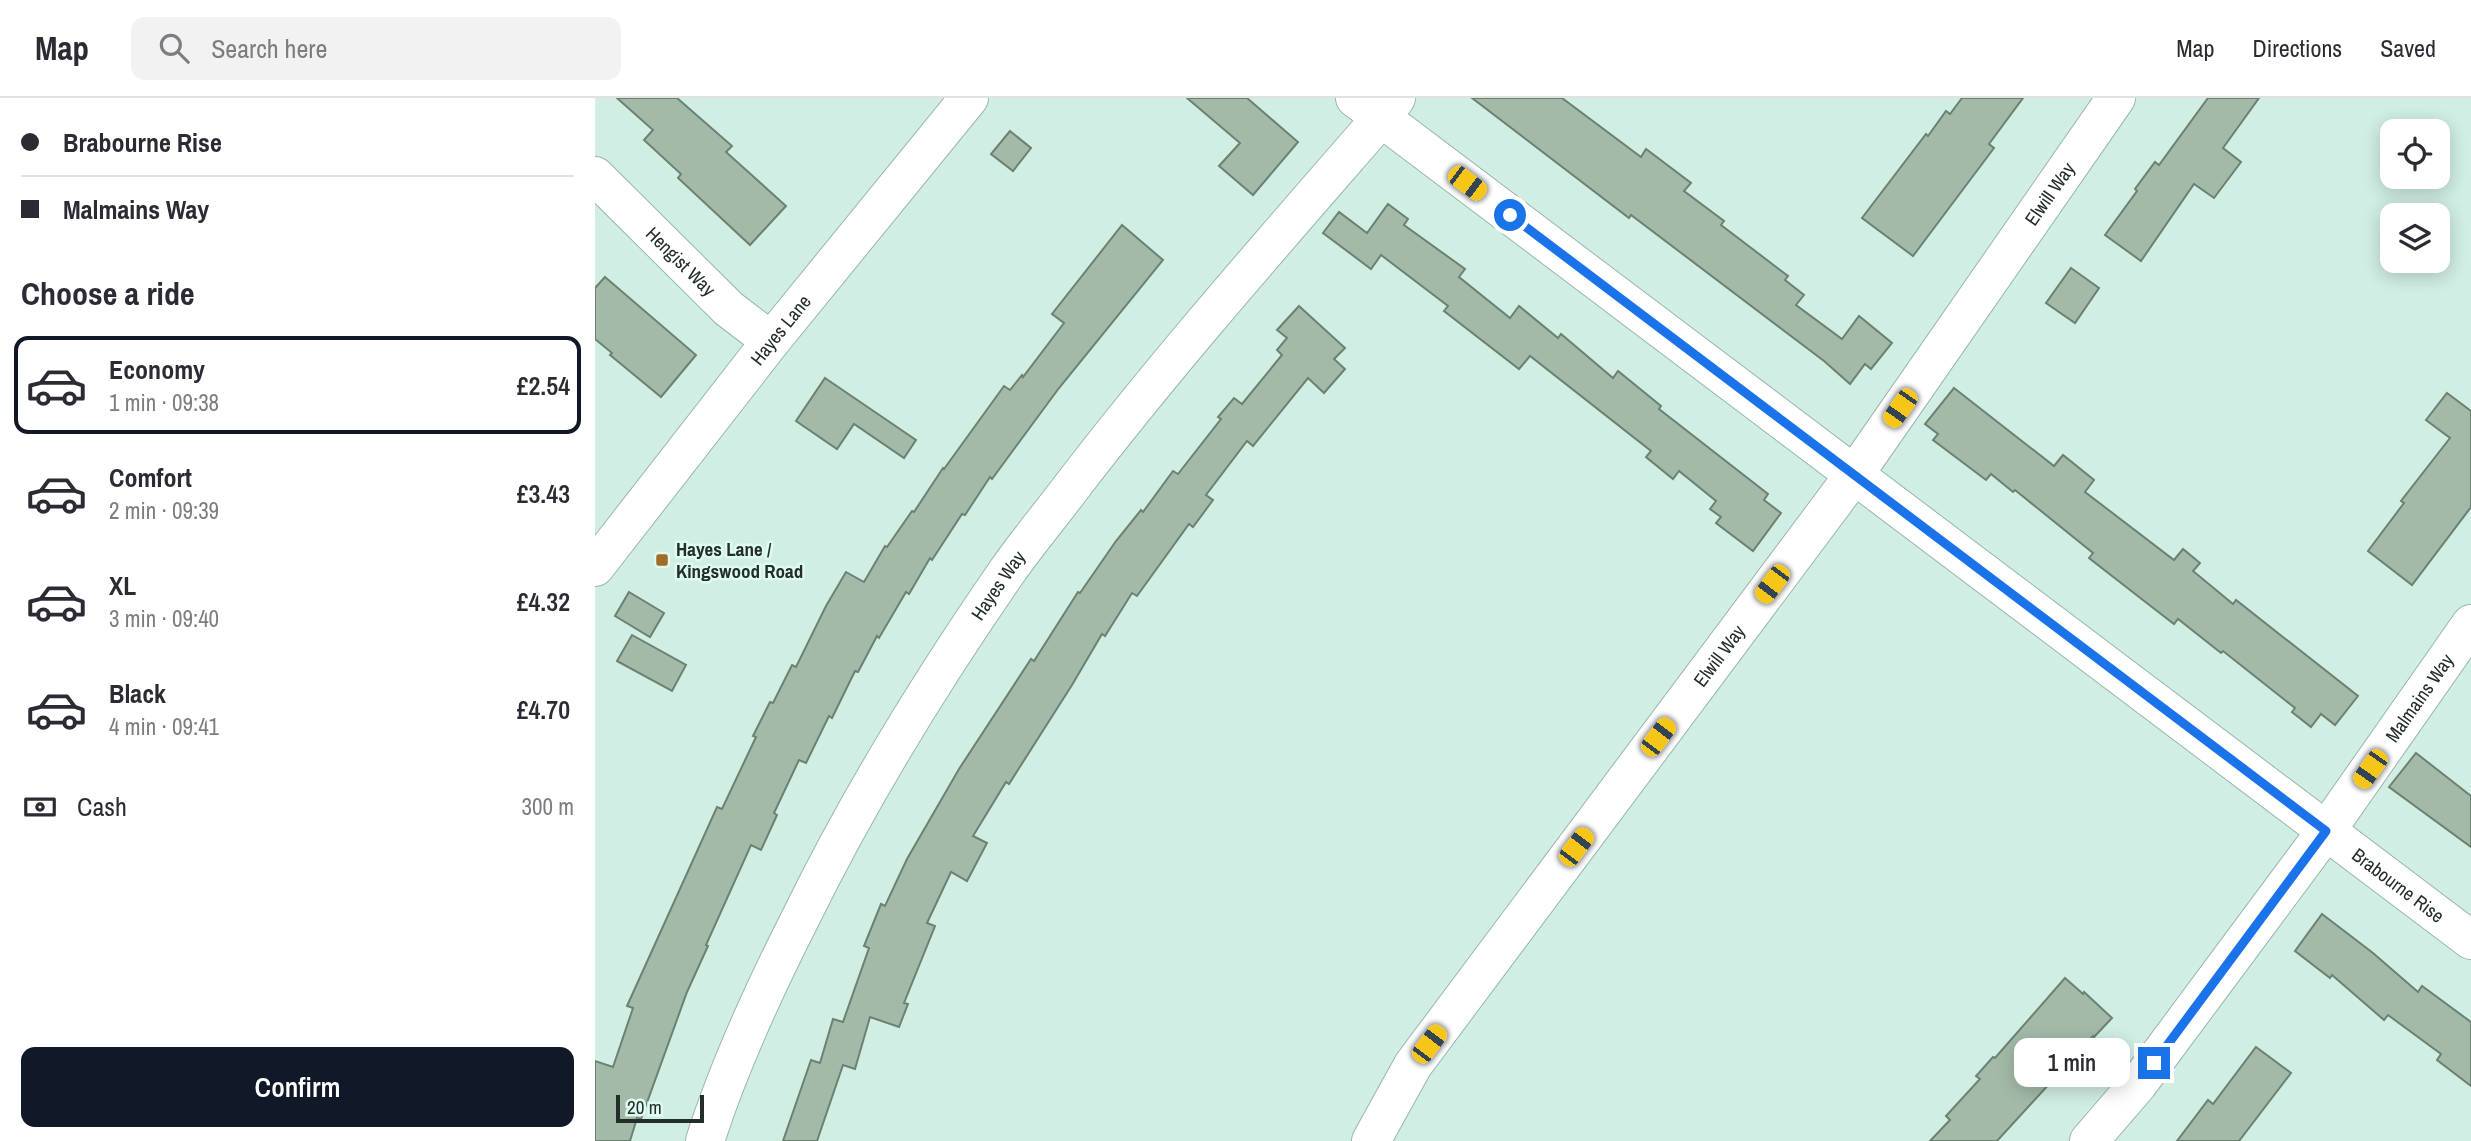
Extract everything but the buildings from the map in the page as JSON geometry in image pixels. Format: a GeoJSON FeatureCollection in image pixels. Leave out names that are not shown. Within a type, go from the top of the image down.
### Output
{"type":"FeatureCollection","features":[{"type":"Feature","properties":{"kind":"street","name":"Hayes Lane"},"geometry":{"type":"LineString","coordinates":[[595,566],[771,341],[969,98]]}},
{"type":"Feature","properties":{"kind":"street","name":"Elwill Way"},"geometry":{"type":"LineString","coordinates":[[1371,1141],[1413,1065],[1854,475],[2116,98]]}},
{"type":"Feature","properties":{"kind":"street","name":"Brabourne Rise"},"geometry":{"type":"LineString","coordinates":[[1377,105],[1854,475],[2471,940]]}},
{"type":"Feature","properties":{"kind":"street","name":"Hayes Way"},"geometry":{"type":"LineString","coordinates":[[705,1141],[713,1115],[771,977],[829,860],[906,725],[1007,571],[1108,439],[1377,105]]}},
{"type":"Feature","properties":{"kind":"street","name":"Hengist Way"},"geometry":{"type":"LineString","coordinates":[[595,176],[729,309],[771,341]]}},
{"type":"Feature","properties":{"kind":"street","name":"Malmains Way"},"geometry":{"type":"LineString","coordinates":[[2089,1141],[2138,1084],[2326,831],[2471,624]]}},
{"type":"Feature","properties":{"kind":"place","name":"Hayes Lane / Kingswood Road"},"geometry":{"type":"Point","coordinates":[662,560]}},
{"type":"Feature","properties":{"kind":"route"},"geometry":{"type":"LineString","coordinates":[[1510,215],[2326,831],[2154,1063]]}}]}
